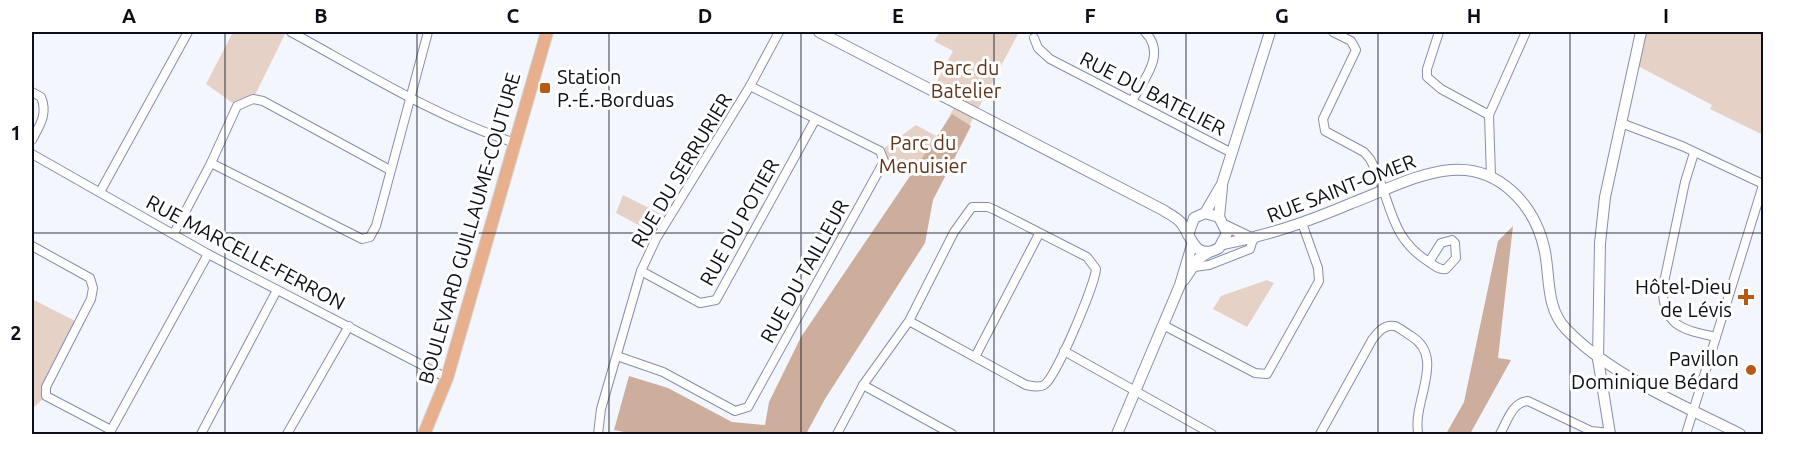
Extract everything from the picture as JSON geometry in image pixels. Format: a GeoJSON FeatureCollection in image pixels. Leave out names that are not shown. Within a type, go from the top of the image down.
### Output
{"type":"FeatureCollection","features":[{"type":"Feature","properties":{"kind":"main road","name":"BOULEVARD GUILLAUME-COUTURE"},"geometry":{"type":"LineString","coordinates":[[424,435],[447,378],[548,32]]}},
{"type":"Feature","properties":{"kind":"street"},"geometry":{"type":"LineString","coordinates":[[100,192],[188,32]]}},
{"type":"Feature","properties":{"kind":"street"},"geometry":{"type":"LineString","coordinates":[[291,32],[409,97],[481,131],[515,143]]}},
{"type":"Feature","properties":{"kind":"street"},"geometry":{"type":"LineString","coordinates":[[211,163],[362,239],[370,237],[376,226],[428,32]]}},
{"type":"Feature","properties":{"kind":"street","name":"RUE DU SERRURIER"},"geometry":{"type":"LineString","coordinates":[[598,435],[601,409],[641,271],[656,239],[750,86],[779,32]]}},
{"type":"Feature","properties":{"kind":"street"},"geometry":{"type":"LineString","coordinates":[[819,32],[1163,210],[1181,222],[1190,240],[1209,252]]}},
{"type":"Feature","properties":{"kind":"street"},"geometry":{"type":"LineString","coordinates":[[1132,101],[1155,55],[1153,42],[1145,32]]}},
{"type":"Feature","properties":{"kind":"street"},"geometry":{"type":"LineString","coordinates":[[1163,210],[1194,218],[1205,213],[1222,183],[1270,32]]}},
{"type":"Feature","properties":{"kind":"street"},"geometry":{"type":"LineString","coordinates":[[1333,32],[1351,41],[1356,50],[1323,120],[1325,131],[1364,152],[1371,159],[1402,240],[1429,262]]}},
{"type":"Feature","properties":{"kind":"street"},"geometry":{"type":"LineString","coordinates":[[1439,32],[1426,69],[1427,77],[1441,89],[1489,115]]}},
{"type":"Feature","properties":{"kind":"street"},"geometry":{"type":"LineString","coordinates":[[1491,176],[1489,115],[1526,32]]}},
{"type":"Feature","properties":{"kind":"street"},"geometry":{"type":"LineString","coordinates":[[1500,435],[1515,406],[1528,401],[1591,431],[1610,434],[1598,359],[1597,324],[1605,197],[1641,32]]}},
{"type":"Feature","properties":{"kind":"street","name":"RUE DU BATELIER"},"geometry":{"type":"LineString","coordinates":[[1034,38],[1038,48],[1050,59],[1232,153]]}},
{"type":"Feature","properties":{"kind":"street","name":"RUE DU TAILLEUR"},"geometry":{"type":"LineString","coordinates":[[617,356],[663,372],[735,411],[748,407],[884,161],[880,151],[750,86]]}},
{"type":"Feature","properties":{"kind":"street"},"geometry":{"type":"LineString","coordinates":[[32,92],[41,97],[45,107],[43,119],[32,140]]}},
{"type":"Feature","properties":{"kind":"street"},"geometry":{"type":"LineString","coordinates":[[174,233],[211,163],[237,106],[253,99],[263,101],[390,170]]}},
{"type":"Feature","properties":{"kind":"street","name":"RUE DU POTIER"},"geometry":{"type":"LineString","coordinates":[[641,271],[700,303],[716,300],[815,120]]}},
{"type":"Feature","properties":{"kind":"street"},"geometry":{"type":"LineString","coordinates":[[1621,123],[1763,183],[1686,435]]}},
{"type":"Feature","properties":{"kind":"street"},"geometry":{"type":"LineString","coordinates":[[1694,153],[1685,182],[1662,301],[1669,318],[1675,324],[1716,337]]}},
{"type":"Feature","properties":{"kind":"street","name":"RUE MARCELLE-FERRON"},"geometry":{"type":"LineString","coordinates":[[32,154],[208,254],[447,378]]}},
{"type":"Feature","properties":{"kind":"street","name":"RUE SAINT-OMER"},"geometry":{"type":"LineString","coordinates":[[1223,244],[1253,239],[1302,223],[1430,173],[1452,170],[1491,176],[1511,189],[1537,227],[1545,253],[1552,307],[1565,328],[1598,359],[1740,435]]}},
{"type":"Feature","properties":{"kind":"street"},"geometry":{"type":"LineString","coordinates":[[1180,285],[1198,259],[1223,244],[1222,183]]}},
{"type":"Feature","properties":{"kind":"street"},"geometry":{"type":"LineString","coordinates":[[837,435],[862,385],[909,321],[954,232],[972,207],[988,207],[1087,257],[1096,269],[1092,288],[1064,351],[1048,381],[1039,386],[1026,385],[909,321]]}},
{"type":"Feature","properties":{"kind":"street"},"geometry":{"type":"LineString","coordinates":[[1205,213],[1223,222]]}},
{"type":"Feature","properties":{"kind":"street"},"geometry":{"type":"LineString","coordinates":[[1118,435],[1180,285],[1194,218]]}},
{"type":"Feature","properties":{"kind":"street","name":"RUE SAINT-OMER"},"geometry":{"type":"LineString","coordinates":[[1223,222],[1253,239]]}},
{"type":"Feature","properties":{"kind":"street"},"geometry":{"type":"LineString","coordinates":[[1163,325],[1255,374],[1268,374],[1319,281],[1318,268],[1302,223]]}},
{"type":"Feature","properties":{"kind":"street"},"geometry":{"type":"LineString","coordinates":[[975,357],[1039,234]]}},
{"type":"Feature","properties":{"kind":"street","name":"RUE SAINT-OMER"},"geometry":{"type":"LineString","coordinates":[[1194,267],[1209,265],[1250,249],[1253,239]]}},
{"type":"Feature","properties":{"kind":"street"},"geometry":{"type":"LineString","coordinates":[[32,246],[90,278],[93,288],[91,299],[46,387],[46,396],[110,432],[208,254]]}},
{"type":"Feature","properties":{"kind":"street"},"geometry":{"type":"LineString","coordinates":[[201,435],[277,290]]}},
{"type":"Feature","properties":{"kind":"street"},"geometry":{"type":"LineString","coordinates":[[1565,328],[1579,338],[1588,339],[1597,324]]}},
{"type":"Feature","properties":{"kind":"street"},"geometry":{"type":"LineString","coordinates":[[287,435],[349,326]]}},
{"type":"Feature","properties":{"kind":"street"},"geometry":{"type":"LineString","coordinates":[[1320,435],[1372,340],[1382,328],[1389,326],[1396,326],[1419,340],[1427,352],[1426,377],[1417,416],[1417,434]]}},
{"type":"Feature","properties":{"kind":"street"},"geometry":{"type":"LineString","coordinates":[[1064,351],[1212,435]]}},
{"type":"Feature","properties":{"kind":"street"},"geometry":{"type":"LineString","coordinates":[[862,385],[952,435]]}},
{"type":"Feature","properties":{"kind":"green space"},"geometry":{"type":"Polygon","coordinates":[[[233,32],[286,32],[253,99],[237,106],[206,84],[233,32]]]}},
{"type":"Feature","properties":{"kind":"green space"},"geometry":{"type":"Polygon","coordinates":[[[940,32],[1019,32],[937,186],[895,163],[884,161],[880,151],[916,125],[938,137],[957,102],[933,89],[953,51],[934,41],[940,32]]]}},
{"type":"Feature","properties":{"kind":"green space"},"geometry":{"type":"Polygon","coordinates":[[[1645,32],[1763,32],[1763,135],[1710,109],[1712,105],[1638,66],[1645,32]]]}},
{"type":"Feature","properties":{"kind":"green space"},"geometry":{"type":"Polygon","coordinates":[[[623,195],[669,218],[659,236],[616,213],[623,195]]]}},
{"type":"Feature","properties":{"kind":"green space"},"geometry":{"type":"Polygon","coordinates":[[[1267,280],[1274,283],[1247,327],[1213,309],[1221,296],[1267,280]]]}},
{"type":"Feature","properties":{"kind":"green space"},"geometry":{"type":"Polygon","coordinates":[[[32,299],[79,323],[46,396],[32,409],[32,299]]]}},
{"type":"Feature","properties":{"kind":"shaded area"},"geometry":{"type":"Polygon","coordinates":[[[952,114],[971,126],[933,200],[925,243],[825,399],[806,434],[634,434],[614,430],[629,376],[668,388],[732,422],[765,425],[769,402],[801,337],[952,114]]]}},
{"type":"Feature","properties":{"kind":"shaded area"},"geometry":{"type":"Polygon","coordinates":[[[1513,226],[1498,358],[1511,360],[1470,434],[1446,434],[1464,402],[1498,241],[1513,226]]]}},
{"type":"Feature","properties":{"kind":"place","name":"Station P.-É.-Borduas"},"geometry":{"type":"Point","coordinates":[545,88]}},
{"type":"Feature","properties":{"kind":"place","name":"Hôtel-Dieu de Lévis"},"geometry":{"type":"Point","coordinates":[1746,297]}},
{"type":"Feature","properties":{"kind":"place","name":"Pavillon Dominique Bédard"},"geometry":{"type":"Point","coordinates":[1751,370]}},
{"type":"Feature","properties":{"kind":"park label","name":"Parc du Batelier"},"geometry":{"type":"Point","coordinates":[966,78]}},
{"type":"Feature","properties":{"kind":"park label","name":"Parc du Menuisier"},"geometry":{"type":"Point","coordinates":[923,154]}}]}
